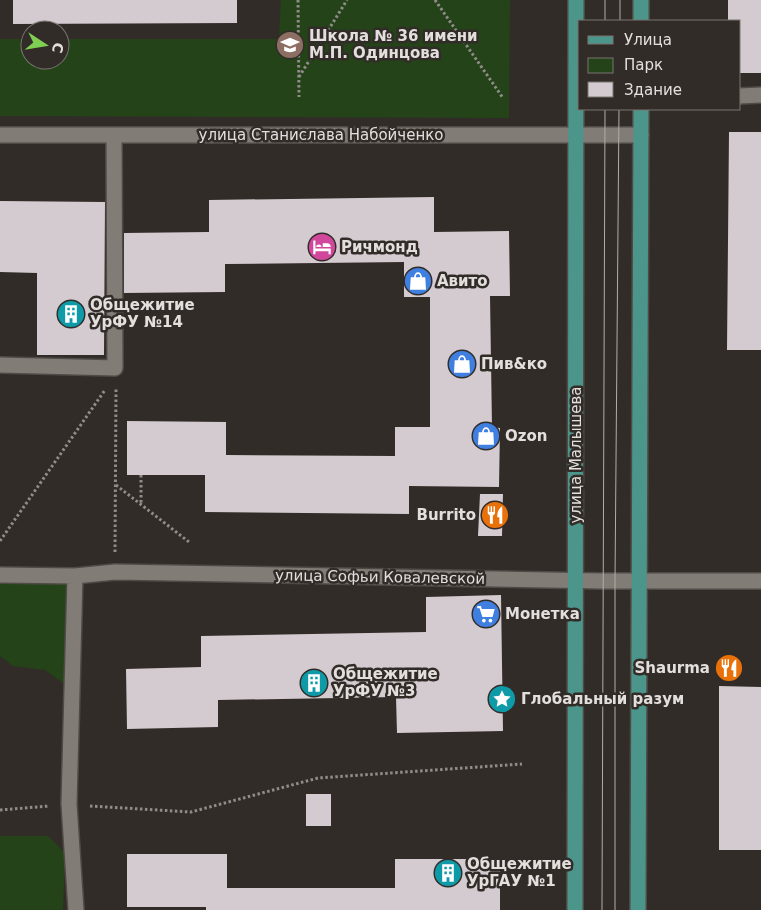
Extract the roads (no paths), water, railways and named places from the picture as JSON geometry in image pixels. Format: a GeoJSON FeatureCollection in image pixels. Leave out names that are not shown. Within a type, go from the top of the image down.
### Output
{"type":"FeatureCollection","features":[{"type":"Feature","properties":{"kind":"main road","name":"улица Малышева"},"geometry":{"type":"LineString","coordinates":[[575,910],[576,0]]}},
{"type":"Feature","properties":{"kind":"main road"},"geometry":{"type":"LineString","coordinates":[[641,0],[641,20]]}},
{"type":"Feature","properties":{"kind":"main road"},"geometry":{"type":"LineString","coordinates":[[638,910],[641,110]]}},
{"type":"Feature","properties":{"kind":"street"},"geometry":{"type":"LineString","coordinates":[[741,96],[761,95]]}},
{"type":"Feature","properties":{"kind":"street","name":"улица Станислава Набойченко"},"geometry":{"type":"LineString","coordinates":[[0,135],[641,135]]}},
{"type":"Feature","properties":{"kind":"street"},"geometry":{"type":"LineString","coordinates":[[0,365],[116,371],[114,135]]}},
{"type":"Feature","properties":{"kind":"street","name":"улица Софьи Ковалевской"},"geometry":{"type":"LineString","coordinates":[[0,575],[76,576],[115,572],[576,580],[761,581]]}},
{"type":"Feature","properties":{"kind":"street"},"geometry":{"type":"LineString","coordinates":[[76,576],[69,804],[76,910]]}},
{"type":"Feature","properties":{"kind":"tram line"},"geometry":{"type":"LineString","coordinates":[[605,0],[605,20]]}},
{"type":"Feature","properties":{"kind":"tram line"},"geometry":{"type":"LineString","coordinates":[[620,0],[620,20]]}},
{"type":"Feature","properties":{"kind":"tram line"},"geometry":{"type":"LineString","coordinates":[[602,910],[605,110]]}},
{"type":"Feature","properties":{"kind":"tram line"},"geometry":{"type":"LineString","coordinates":[[615,910],[615,581],[619,110]]}},
{"type":"Feature","properties":{"kind":"place","name":"Школа № 36 имени М.П. Одинцова"},"geometry":{"type":"Point","coordinates":[290,45]}},
{"type":"Feature","properties":{"kind":"place","name":"Ричмонд"},"geometry":{"type":"Point","coordinates":[322,247]}},
{"type":"Feature","properties":{"kind":"place","name":"Авито"},"geometry":{"type":"Point","coordinates":[418,281]}},
{"type":"Feature","properties":{"kind":"place","name":"Общежитие УрФУ №14"},"geometry":{"type":"Point","coordinates":[71,314]}},
{"type":"Feature","properties":{"kind":"place","name":"Пив&ко"},"geometry":{"type":"Point","coordinates":[462,364]}},
{"type":"Feature","properties":{"kind":"place","name":"Ozon"},"geometry":{"type":"Point","coordinates":[486,436]}},
{"type":"Feature","properties":{"kind":"place","name":"Burrito"},"geometry":{"type":"Point","coordinates":[495,515]}},
{"type":"Feature","properties":{"kind":"place","name":"Монетка"},"geometry":{"type":"Point","coordinates":[486,614]}},
{"type":"Feature","properties":{"kind":"place","name":"Shaurma"},"geometry":{"type":"Point","coordinates":[729,668]}},
{"type":"Feature","properties":{"kind":"place","name":"Общежитие УрФУ №3"},"geometry":{"type":"Point","coordinates":[314,683]}},
{"type":"Feature","properties":{"kind":"place","name":"Глобальный разум"},"geometry":{"type":"Point","coordinates":[502,699]}},
{"type":"Feature","properties":{"kind":"place","name":"Общежитие УрГАУ №1"},"geometry":{"type":"Point","coordinates":[448,873]}}]}
